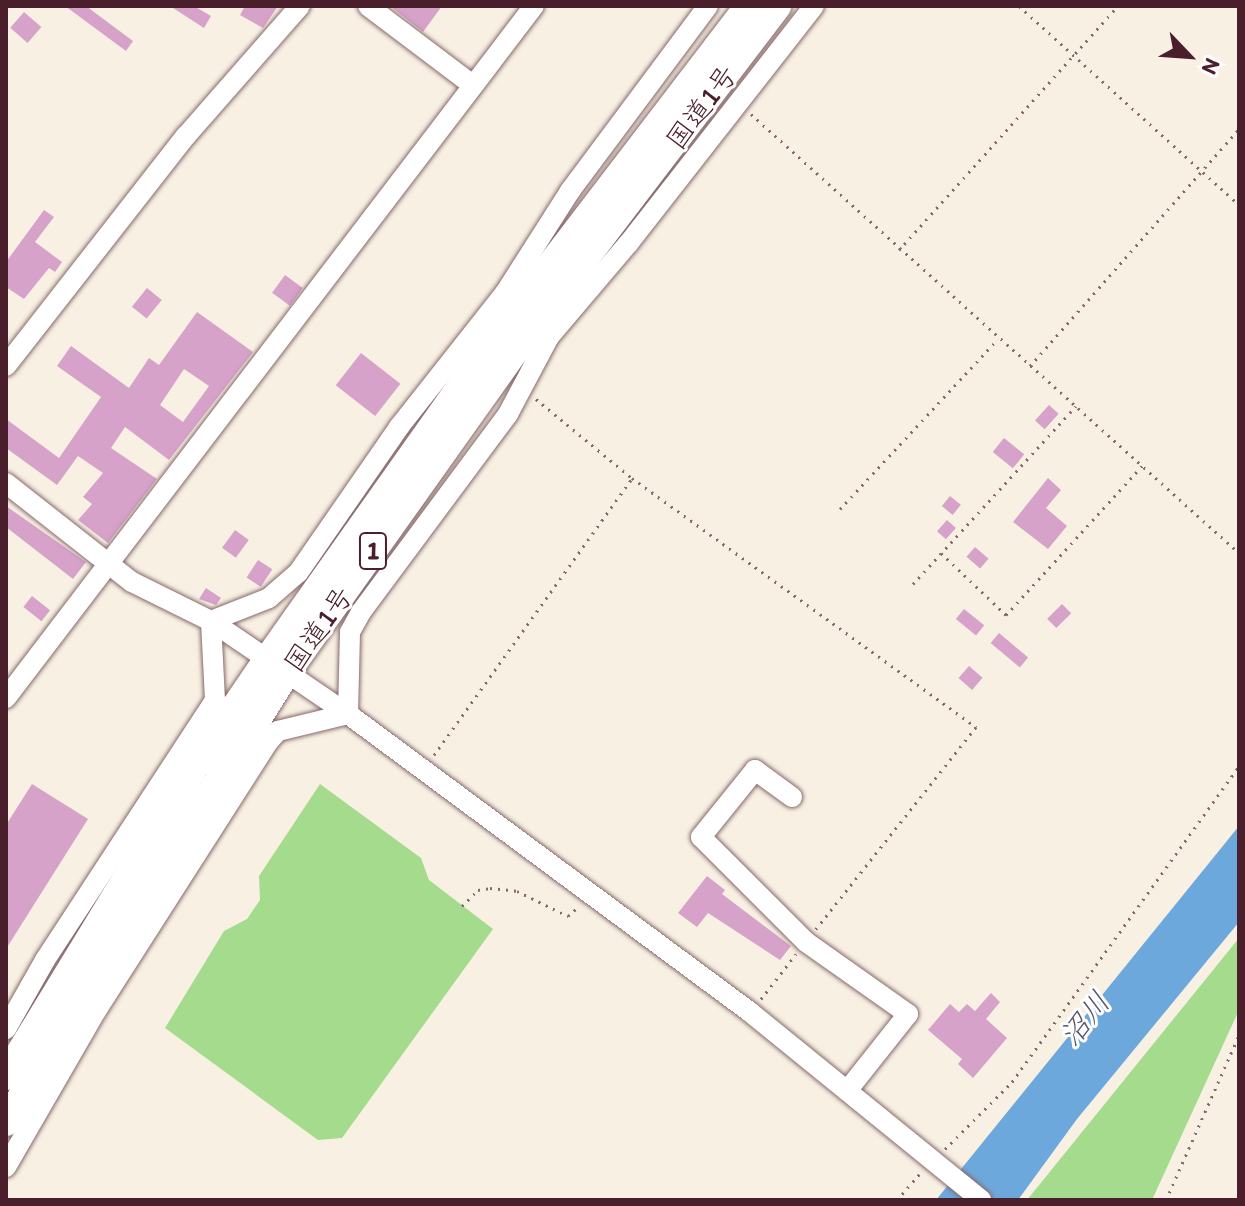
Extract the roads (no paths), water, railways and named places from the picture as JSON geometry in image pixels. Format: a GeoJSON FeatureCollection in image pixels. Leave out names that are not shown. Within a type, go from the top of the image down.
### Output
{"type":"FeatureCollection","features":[{"type":"Feature","properties":{"kind":"highway","name":"国道1号"},"geometry":{"type":"LineString","coordinates":[[6,1122],[277,666],[498,334],[749,6]]}},
{"type":"Feature","properties":{"kind":"highway","name":"国道1号"},"geometry":{"type":"LineString","coordinates":[[6,1076],[199,760],[277,666],[777,6]]}},
{"type":"Feature","properties":{"kind":"street"},"geometry":{"type":"LineString","coordinates":[[6,366],[186,136],[300,6]]}},
{"type":"Feature","properties":{"kind":"street"},"geometry":{"type":"LineString","coordinates":[[368,6],[471,84]]}},
{"type":"Feature","properties":{"kind":"street"},"geometry":{"type":"LineString","coordinates":[[211,621],[269,598],[298,573],[399,427],[505,293],[570,191],[708,6]]}},
{"type":"Feature","properties":{"kind":"street"},"geometry":{"type":"LineString","coordinates":[[348,714],[350,632],[508,414],[549,337],[814,6]]}},
{"type":"Feature","properties":{"kind":"street"},"geometry":{"type":"LineString","coordinates":[[6,698],[112,566],[400,188],[524,10]]}},
{"type":"Feature","properties":{"kind":"street"},"geometry":{"type":"LineString","coordinates":[[6,483],[132,582],[211,621],[348,714],[422,772],[750,1012],[981,1200]]}},
{"type":"Feature","properties":{"kind":"street"},"geometry":{"type":"LineString","coordinates":[[6,1029],[45,960],[215,700],[211,621]]}},
{"type":"Feature","properties":{"kind":"street"},"geometry":{"type":"LineString","coordinates":[[6,1167],[96,1011],[268,742],[278,731],[348,714]]}},
{"type":"Feature","properties":{"kind":"street"},"geometry":{"type":"LineString","coordinates":[[792,797],[755,770],[701,837],[806,942],[908,1014],[847,1091]]}},
{"type":"Feature","properties":{"kind":"water","name":"沼川"},"geometry":{"type":"Polygon","coordinates":[[[1239,826],[1239,922],[1077,1119],[1018,1200],[936,1200],[1239,826]]]}}]}
